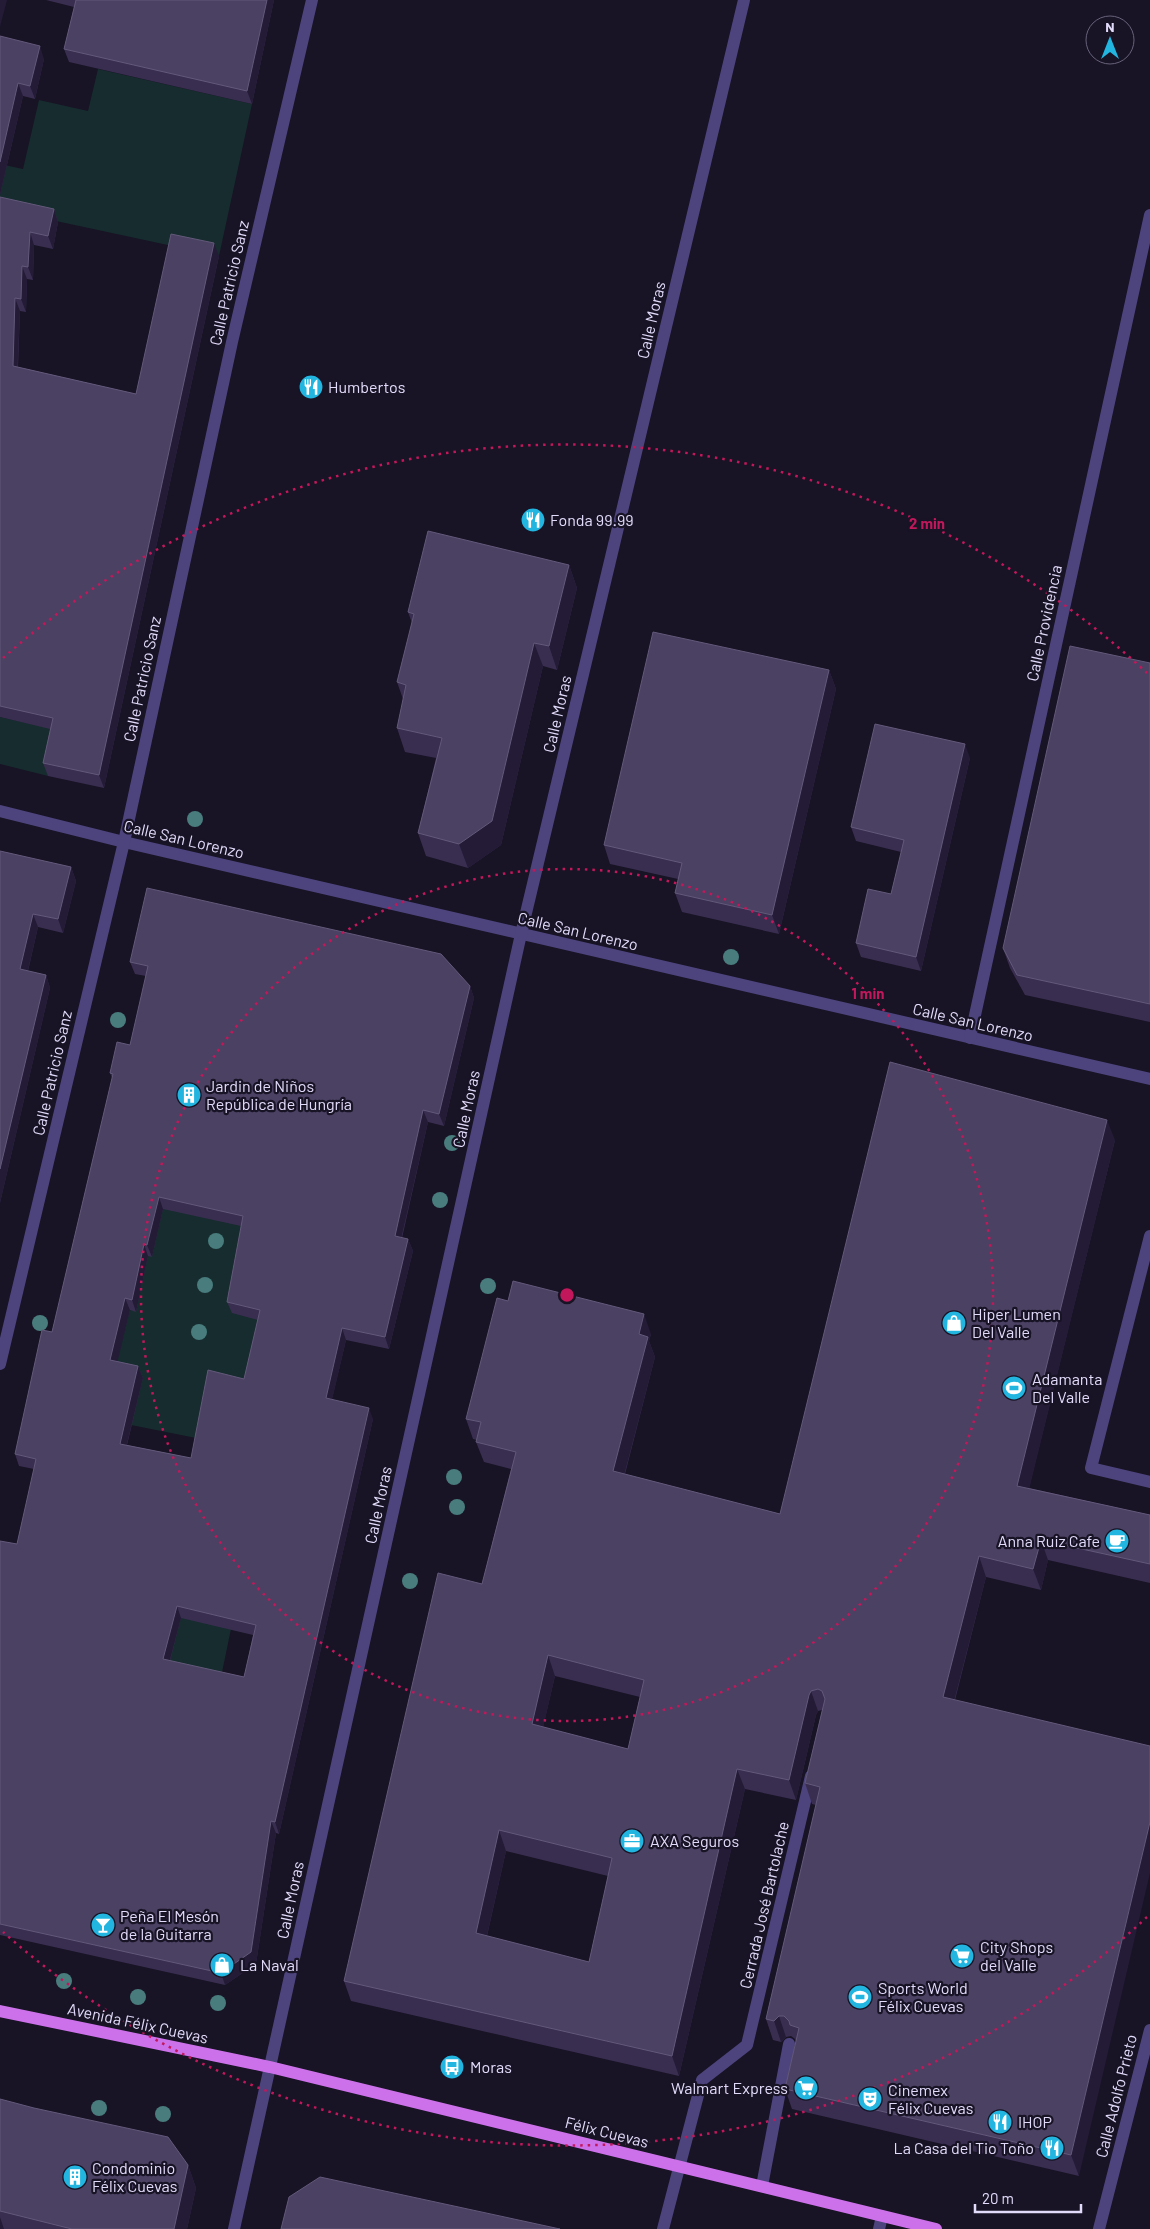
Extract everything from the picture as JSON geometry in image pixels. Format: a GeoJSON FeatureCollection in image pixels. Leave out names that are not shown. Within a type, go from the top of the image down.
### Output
{"type":"FeatureCollection","features":[{"type":"Feature","properties":{"kind":"main road","name":"Avenida Félix Cuevas"},"geometry":{"type":"LineString","coordinates":[[0,2011],[270,2067]]}},
{"type":"Feature","properties":{"kind":"main road","name":"Félix Cuevas"},"geometry":{"type":"LineString","coordinates":[[270,2067],[936,2229]]}},
{"type":"Feature","properties":{"kind":"street","name":"Calle Patricio Sanz"},"geometry":{"type":"LineString","coordinates":[[0,1364],[124,842],[234,332],[312,0]]}},
{"type":"Feature","properties":{"kind":"street","name":"Calle Moras"},"geometry":{"type":"LineString","coordinates":[[234,2229],[521,934],[744,0]]}},
{"type":"Feature","properties":{"kind":"street","name":"Calle Providencia"},"geometry":{"type":"LineString","coordinates":[[970,1038],[1150,215]]}},
{"type":"Feature","properties":{"kind":"street","name":"Calle San Lorenzo"},"geometry":{"type":"LineString","coordinates":[[0,811],[124,842],[1150,1079]]}},
{"type":"Feature","properties":{"kind":"street"},"geometry":{"type":"LineString","coordinates":[[1150,1236],[1091,1468],[1150,1482]]}},
{"type":"Feature","properties":{"kind":"street","name":"Cerrada José Bartolache"},"geometry":{"type":"LineString","coordinates":[[678,2166],[702,2080],[747,2045],[813,1766]]}},
{"type":"Feature","properties":{"kind":"street","name":"Calle Adolfo Prieto"},"geometry":{"type":"LineString","coordinates":[[1099,2229],[1150,2030]]}},
{"type":"Feature","properties":{"kind":"street"},"geometry":{"type":"LineString","coordinates":[[762,2186],[789,2044]]}},
{"type":"Feature","properties":{"kind":"street"},"geometry":{"type":"LineString","coordinates":[[663,2229],[678,2166]]}},
{"type":"Feature","properties":{"kind":"street"},"geometry":{"type":"LineString","coordinates":[[879,2229],[882,2216]]}},
{"type":"Feature","properties":{"kind":"green space"},"geometry":{"type":"Polygon","coordinates":[[[98,69],[252,104],[219,256],[0,209],[0,164],[23,169],[39,100],[88,111],[98,69]]]}},
{"type":"Feature","properties":{"kind":"green space"},"geometry":{"type":"Polygon","coordinates":[[[0,717],[58,730],[48,776],[0,764],[0,717]]]}},
{"type":"Feature","properties":{"kind":"green space"},"geometry":{"type":"Polygon","coordinates":[[[92,1193],[246,1215],[264,1321],[248,1391],[201,1439],[131,1425],[115,1372],[123,1309],[136,1311],[92,1193]]]}},
{"type":"Feature","properties":{"kind":"green space"},"geometry":{"type":"Polygon","coordinates":[[[180,1617],[231,1629],[220,1682],[167,1670],[180,1617]]]}},
{"type":"Feature","properties":{"kind":"building"},"geometry":{"type":"Polygon","coordinates":[[[76,0],[267,0],[247,91],[64,49],[76,0]]]}},
{"type":"Feature","properties":{"kind":"building"},"geometry":{"type":"Polygon","coordinates":[[[0,36],[40,46],[30,86],[18,83],[0,162],[0,36]]]}},
{"type":"Feature","properties":{"kind":"building"},"geometry":{"type":"Polygon","coordinates":[[[0,197],[54,209],[48,236],[30,232],[28,267],[22,266],[21,299],[15,298],[13,366],[136,394],[171,234],[214,243],[99,775],[43,763],[53,718],[0,706],[0,197]]]}},
{"type":"Feature","properties":{"kind":"building"},"geometry":{"type":"Polygon","coordinates":[[[428,531],[569,565],[549,646],[534,643],[492,821],[459,844],[418,833],[442,738],[397,728],[406,685],[397,682],[414,614],[408,612],[428,531]]]}},
{"type":"Feature","properties":{"kind":"building"},"geometry":{"type":"Polygon","coordinates":[[[653,632],[829,670],[772,915],[675,893],[682,863],[604,845],[653,632]]]}},
{"type":"Feature","properties":{"kind":"building"},"geometry":{"type":"Polygon","coordinates":[[[1070,646],[1150,663],[1150,1004],[1017,975],[1003,948],[1070,646]]]}},
{"type":"Feature","properties":{"kind":"building"},"geometry":{"type":"Polygon","coordinates":[[[875,724],[965,744],[916,957],[856,943],[868,889],[891,894],[904,840],[851,827],[875,724]]]}},
{"type":"Feature","properties":{"kind":"building"},"geometry":{"type":"Polygon","coordinates":[[[0,851],[71,867],[58,919],[33,914],[20,969],[46,975],[0,1169],[0,851]]]}},
{"type":"Feature","properties":{"kind":"building"},"geometry":{"type":"Polygon","coordinates":[[[147,888],[441,954],[470,986],[439,1114],[423,1110],[395,1236],[408,1239],[385,1337],[342,1328],[326,1398],[369,1408],[275,1822],[271,1821],[251,1952],[221,1973],[0,1924],[0,1541],[17,1544],[36,1459],[15,1454],[42,1330],[52,1332],[113,1074],[110,1073],[117,1042],[130,1045],[148,966],[130,962],[147,888]],[[159,1197],[147,1245],[144,1244],[132,1300],[125,1298],[110,1360],[138,1366],[120,1444],[191,1458],[208,1370],[244,1379],[260,1310],[227,1302],[243,1216],[159,1197]],[[177,1606],[163,1659],[244,1677],[256,1625],[177,1606]]]}},
{"type":"Feature","properties":{"kind":"building"},"geometry":{"type":"Polygon","coordinates":[[[890,1062],[1107,1120],[1017,1486],[1150,1515],[1150,1564],[1041,1540],[1033,1569],[979,1556],[943,1697],[1150,1746],[1150,1822],[1071,2155],[785,2089],[799,2028],[790,2025],[784,2016],[779,2016],[774,2021],[766,2019],[820,1787],[805,1783],[825,1699],[822,1691],[818,1689],[811,1691],[809,1695],[789,1780],[737,1769],[672,2056],[344,1981],[438,1573],[482,1584],[516,1452],[476,1442],[481,1422],[466,1419],[497,1298],[508,1301],[513,1281],[644,1314],[639,1334],[648,1337],[613,1471],[780,1514],[890,1062]],[[548,1655],[532,1724],[628,1749],[644,1680],[548,1655]],[[499,1830],[476,1933],[589,1962],[612,1858],[499,1830]]]}},
{"type":"Feature","properties":{"kind":"building"},"geometry":{"type":"Polygon","coordinates":[[[0,2099],[168,2137],[188,2165],[174,2229],[72,2229],[0,2211],[0,2099]]]}},
{"type":"Feature","properties":{"kind":"building"},"geometry":{"type":"Polygon","coordinates":[[[320,2177],[560,2229],[281,2229],[289,2197],[320,2177]]]}},
{"type":"Feature","properties":{"kind":"place","name":"Humbertos"},"geometry":{"type":"Point","coordinates":[311,387]}},
{"type":"Feature","properties":{"kind":"place","name":"Fonda 99.99"},"geometry":{"type":"Point","coordinates":[533,520]}},
{"type":"Feature","properties":{"kind":"place","name":"Jardin de Niños República de Hungría"},"geometry":{"type":"Point","coordinates":[189,1095]}},
{"type":"Feature","properties":{"kind":"place","name":"Hiper Lumen Del Valle"},"geometry":{"type":"Point","coordinates":[954,1323]}},
{"type":"Feature","properties":{"kind":"place","name":"Adamanta Del Valle"},"geometry":{"type":"Point","coordinates":[1014,1388]}},
{"type":"Feature","properties":{"kind":"place","name":"Anna Ruiz Cafe"},"geometry":{"type":"Point","coordinates":[1117,1541]}},
{"type":"Feature","properties":{"kind":"place","name":"AXA Seguros"},"geometry":{"type":"Point","coordinates":[632,1841]}},
{"type":"Feature","properties":{"kind":"place","name":"Peña El Mesón de la Guitarra"},"geometry":{"type":"Point","coordinates":[103,1925]}},
{"type":"Feature","properties":{"kind":"place","name":"City Shops del Valle"},"geometry":{"type":"Point","coordinates":[962,1956]}},
{"type":"Feature","properties":{"kind":"place","name":"La Naval"},"geometry":{"type":"Point","coordinates":[222,1965]}},
{"type":"Feature","properties":{"kind":"place","name":"Sports World Félix Cuevas"},"geometry":{"type":"Point","coordinates":[860,1997]}},
{"type":"Feature","properties":{"kind":"place","name":"Moras"},"geometry":{"type":"Point","coordinates":[452,2067]}},
{"type":"Feature","properties":{"kind":"place","name":"Walmart Express"},"geometry":{"type":"Point","coordinates":[806,2088]}},
{"type":"Feature","properties":{"kind":"place","name":"Cinemex Félix Cuevas"},"geometry":{"type":"Point","coordinates":[870,2099]}},
{"type":"Feature","properties":{"kind":"place","name":"IHOP"},"geometry":{"type":"Point","coordinates":[1000,2122]}},
{"type":"Feature","properties":{"kind":"place","name":"La Casa del Tio Toño"},"geometry":{"type":"Point","coordinates":[1052,2148]}},
{"type":"Feature","properties":{"kind":"place","name":"Condominio Félix Cuevas"},"geometry":{"type":"Point","coordinates":[75,2177]}}]}
